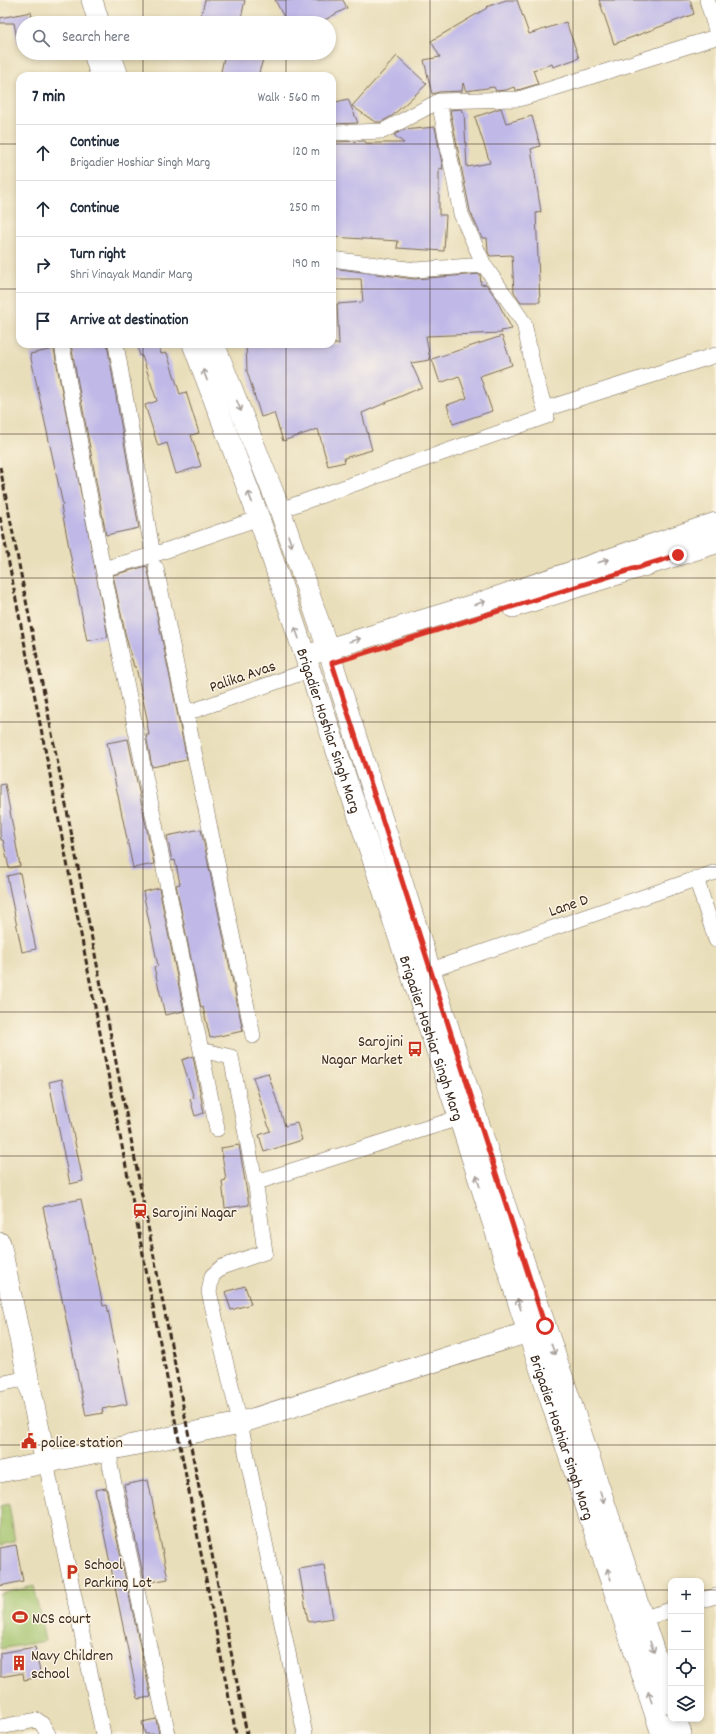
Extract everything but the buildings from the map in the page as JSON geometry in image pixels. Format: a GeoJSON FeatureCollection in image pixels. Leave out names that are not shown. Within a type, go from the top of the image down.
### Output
{"type":"FeatureCollection","features":[{"type":"Feature","properties":{"kind":"street"},"geometry":{"type":"LineString","coordinates":[[707,0],[716,30]]}},
{"type":"Feature","properties":{"kind":"street"},"geometry":{"type":"LineString","coordinates":[[336,132],[384,131],[439,101],[519,99],[716,37]]}},
{"type":"Feature","properties":{"kind":"street"},"geometry":{"type":"LineString","coordinates":[[96,60],[100,72]]}},
{"type":"Feature","properties":{"kind":"street"},"geometry":{"type":"LineString","coordinates":[[112,60],[117,72]]}},
{"type":"Feature","properties":{"kind":"street"},"geometry":{"type":"LineString","coordinates":[[280,510],[547,416],[534,372],[524,323],[484,265],[461,214],[439,101]]}},
{"type":"Feature","properties":{"kind":"street"},"geometry":{"type":"LineString","coordinates":[[336,260],[415,270],[484,265]]}},
{"type":"Feature","properties":{"kind":"street"},"geometry":{"type":"LineString","coordinates":[[63,348],[103,569],[217,1129]]}},
{"type":"Feature","properties":{"kind":"street"},"geometry":{"type":"LineString","coordinates":[[117,348],[154,562],[187,713],[253,1036]]}},
{"type":"Feature","properties":{"kind":"street","name":"Brigadier Hoshiar Singh Marg"},"geometry":{"type":"LineString","coordinates":[[194,348],[258,518],[307,663],[468,1115],[536,1329],[634,1621],[662,1734]]}},
{"type":"Feature","properties":{"kind":"street"},"geometry":{"type":"LineString","coordinates":[[216,348],[280,510],[330,656],[431,970],[468,1115],[260,1181],[256,1186]]}},
{"type":"Feature","properties":{"kind":"street"},"geometry":{"type":"LineString","coordinates":[[545,409],[716,355]]}},
{"type":"Feature","properties":{"kind":"street"},"geometry":{"type":"LineString","coordinates":[[103,569],[154,562],[258,518]]}},
{"type":"Feature","properties":{"kind":"street"},"geometry":{"type":"LineString","coordinates":[[330,656],[483,602],[716,523]]}},
{"type":"Feature","properties":{"kind":"street"},"geometry":{"type":"LineString","coordinates":[[307,663],[716,542]]}},
{"type":"Feature","properties":{"kind":"street","name":"Palika Avas"},"geometry":{"type":"LineString","coordinates":[[187,713],[307,663]]}},
{"type":"Feature","properties":{"kind":"street","name":"Lane D"},"geometry":{"type":"LineString","coordinates":[[431,970],[716,872]]}},
{"type":"Feature","properties":{"kind":"street"},"geometry":{"type":"LineString","coordinates":[[696,878],[716,940]]}},
{"type":"Feature","properties":{"kind":"street"},"geometry":{"type":"LineString","coordinates":[[201,1050],[231,1057],[256,1186],[264,1252],[222,1267],[212,1276],[209,1292],[240,1423],[305,1734]]}},
{"type":"Feature","properties":{"kind":"street"},"geometry":{"type":"LineString","coordinates":[[0,1243],[6,1299],[28,1378],[103,1734]]}},
{"type":"Feature","properties":{"kind":"street"},"geometry":{"type":"LineString","coordinates":[[0,1472],[111,1448],[240,1423],[536,1329]]}},
{"type":"Feature","properties":{"kind":"street"},"geometry":{"type":"LineString","coordinates":[[0,1384],[28,1378]]}},
{"type":"Feature","properties":{"kind":"street"},"geometry":{"type":"LineString","coordinates":[[111,1448],[110,1465],[168,1734]]}},
{"type":"Feature","properties":{"kind":"street"},"geometry":{"type":"LineString","coordinates":[[704,1599],[716,1596]]}},
{"type":"Feature","properties":{"kind":"street"},"geometry":{"type":"LineString","coordinates":[[634,1621],[668,1611]]}},
{"type":"Feature","properties":{"kind":"street","name":"Brigadier Hoshiar Singh Marg"},"geometry":{"type":"LineString","coordinates":[[634,1621],[668,1696]]}},
{"type":"Feature","properties":{"kind":"street"},"geometry":{"type":"LineString","coordinates":[[0,1727],[37,1720],[42,1724],[48,1734]]}},
{"type":"Feature","properties":{"kind":"street"},"geometry":{"type":"LineString","coordinates":[[677,1722],[681,1734]]}},
{"type":"Feature","properties":{"kind":"green space"},"geometry":{"type":"Polygon","coordinates":[[[9,1504],[15,1542],[0,1545],[0,1506],[9,1504]]]}},
{"type":"Feature","properties":{"kind":"green space","name":"NCS court"},"geometry":{"type":"Polygon","coordinates":[[[34,1586],[45,1641],[0,1649],[0,1594],[34,1586]]]}},
{"type":"Feature","properties":{"kind":"railway"},"geometry":{"type":"LineString","coordinates":[[0,467],[247,1734]]}},
{"type":"Feature","properties":{"kind":"railway"},"geometry":{"type":"LineString","coordinates":[[0,517],[236,1734]]}},
{"type":"Feature","properties":{"kind":"place","name":"Sarojini Nagar Market"},"geometry":{"type":"Point","coordinates":[415,1049]}},
{"type":"Feature","properties":{"kind":"place","name":"Sarojini Nagar"},"geometry":{"type":"Point","coordinates":[140,1211]}},
{"type":"Feature","properties":{"kind":"place","name":"police station"},"geometry":{"type":"Point","coordinates":[29,1441]}},
{"type":"Feature","properties":{"kind":"place","name":"School Parking Lot"},"geometry":{"type":"Point","coordinates":[72,1572]}},
{"type":"Feature","properties":{"kind":"place","name":"NCS court"},"geometry":{"type":"Point","coordinates":[20,1617]}},
{"type":"Feature","properties":{"kind":"place","name":"Navy Children school"},"geometry":{"type":"Point","coordinates":[19,1663]}},
{"type":"Feature","properties":{"kind":"route"},"geometry":{"type":"LineString","coordinates":[[545,1326],[497,1181],[332,663],[678,555]]}}]}
